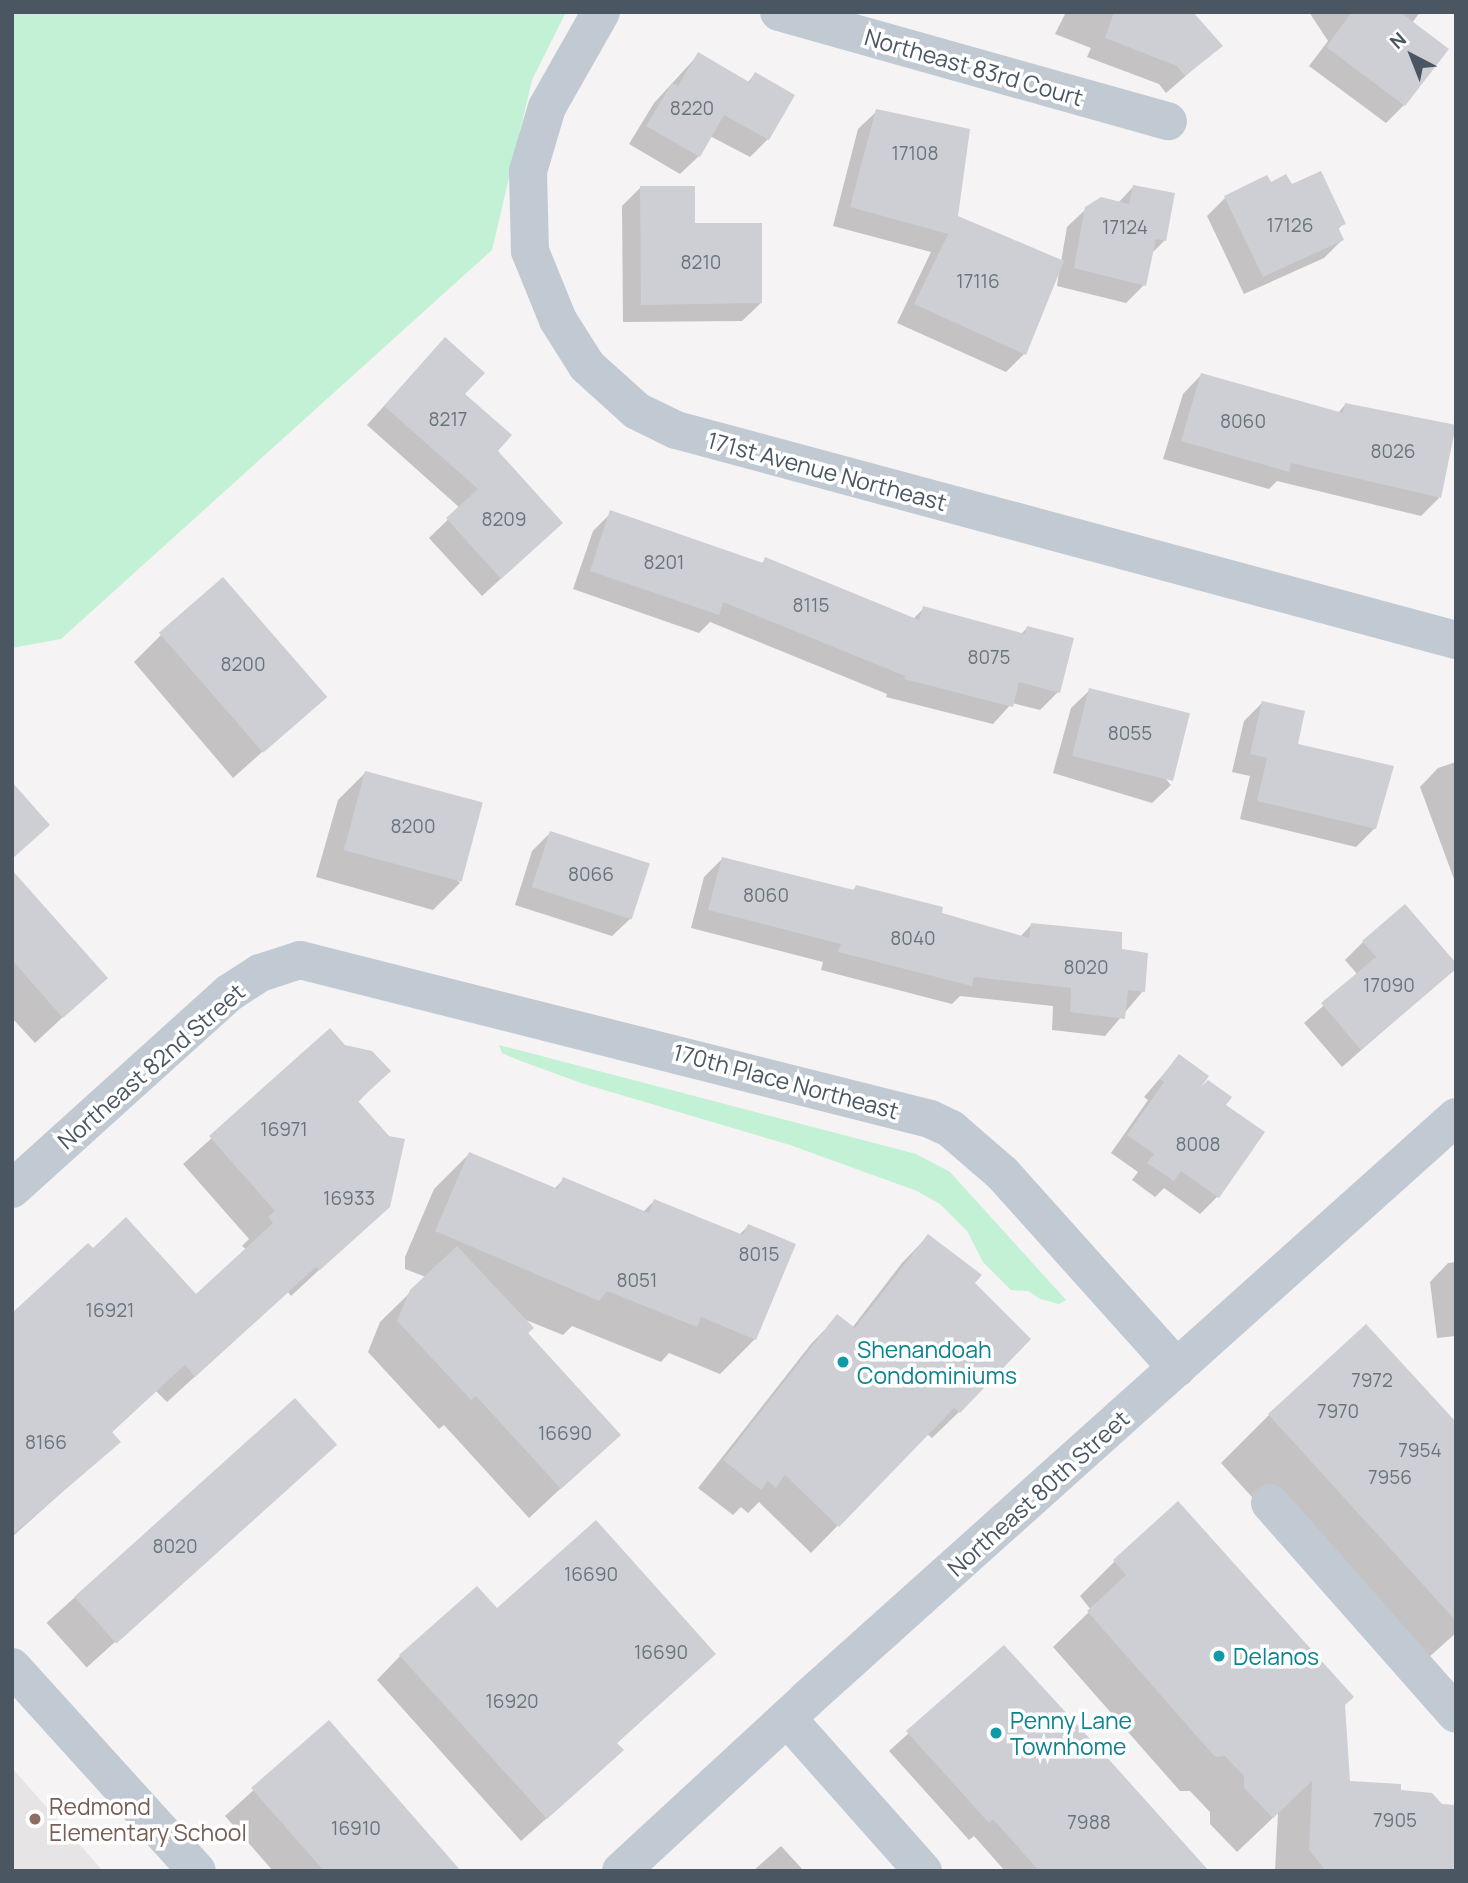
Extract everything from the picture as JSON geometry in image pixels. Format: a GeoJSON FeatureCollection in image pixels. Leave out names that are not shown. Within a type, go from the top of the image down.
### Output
{"type":"FeatureCollection","features":[{"type":"Feature","properties":{"kind":"street","name":"171st Avenue Northeast"},"geometry":{"type":"LineString","coordinates":[[601,12],[547,107],[543,120],[528,172],[530,251],[558,320],[587,366],[637,411],[676,430],[1456,640]]}},
{"type":"Feature","properties":{"kind":"street","name":"Northeast 83rd Court"},"geometry":{"type":"LineString","coordinates":[[779,12],[1168,121]]}},
{"type":"Feature","properties":{"kind":"street","name":"Northeast 82nd Street"},"geometry":{"type":"LineString","coordinates":[[12,1189],[229,993],[260,973],[300,960]]}},
{"type":"Feature","properties":{"kind":"street","name":"170th Place Northeast"},"geometry":{"type":"LineString","coordinates":[[300,960],[930,1119],[951,1129],[1002,1173],[1177,1368]]}},
{"type":"Feature","properties":{"kind":"street","name":"Northeast 80th Street"},"geometry":{"type":"LineString","coordinates":[[621,1871],[787,1718],[1456,1117]]}},
{"type":"Feature","properties":{"kind":"street"},"geometry":{"type":"LineString","coordinates":[[1270,1503],[1456,1714]]}},
{"type":"Feature","properties":{"kind":"street"},"geometry":{"type":"LineString","coordinates":[[12,1667],[197,1871]]}},
{"type":"Feature","properties":{"kind":"street"},"geometry":{"type":"LineString","coordinates":[[787,1718],[923,1871]]}},
{"type":"Feature","properties":{"kind":"shaded area","name":"Redmond Elementary School"},"geometry":{"type":"Polygon","coordinates":[[[12,1768],[103,1871],[12,1871],[12,1768]]]}},
{"type":"Feature","properties":{"kind":"green space"},"geometry":{"type":"Polygon","coordinates":[[[12,12],[566,12],[532,80],[492,250],[61,639],[12,648],[12,12]]]}},
{"type":"Feature","properties":{"kind":"green space"},"geometry":{"type":"Polygon","coordinates":[[[499,1045],[916,1154],[950,1172],[1066,1300],[1059,1304],[1040,1299],[1028,1291],[1011,1290],[983,1262],[967,1231],[940,1204],[917,1191],[790,1145],[584,1084],[502,1053],[499,1045]]]}},
{"type":"Feature","properties":{"kind":"building"},"geometry":{"type":"Polygon","coordinates":[[[1114,12],[1193,12],[1223,46],[1185,76],[1177,66],[1105,38],[1114,12]]]}},
{"type":"Feature","properties":{"kind":"building"},"geometry":{"type":"Polygon","coordinates":[[[1352,12],[1400,12],[1449,49],[1405,106],[1326,47],[1352,12]]]}},
{"type":"Feature","properties":{"kind":"building"},"geometry":{"type":"Polygon","coordinates":[[[698,52],[749,82],[755,72],[795,95],[769,140],[724,115],[700,157],[646,126],[672,83],[678,86],[698,52]]]}},
{"type":"Feature","properties":{"kind":"building"},"geometry":{"type":"Polygon","coordinates":[[[876,109],[970,129],[958,216],[1064,261],[1026,355],[914,304],[948,234],[850,207],[876,109]]]}},
{"type":"Feature","properties":{"kind":"building"},"geometry":{"type":"Polygon","coordinates":[[[1321,171],[1346,224],[1338,227],[1344,240],[1263,277],[1224,196],[1267,175],[1271,182],[1286,174],[1292,184],[1321,171]]]}},
{"type":"Feature","properties":{"kind":"building"},"geometry":{"type":"Polygon","coordinates":[[[1133,185],[1175,193],[1166,241],[1156,239],[1146,286],[1074,268],[1085,207],[1101,197],[1129,204],[1133,185]]]}},
{"type":"Feature","properties":{"kind":"building"},"geometry":{"type":"Polygon","coordinates":[[[640,186],[695,186],[695,223],[762,223],[762,303],[641,305],[640,186]]]}},
{"type":"Feature","properties":{"kind":"building"},"geometry":{"type":"Polygon","coordinates":[[[445,337],[485,373],[465,394],[512,435],[498,451],[563,523],[501,579],[446,518],[478,489],[384,406],[445,337]]]}},
{"type":"Feature","properties":{"kind":"building"},"geometry":{"type":"Polygon","coordinates":[[[1201,373],[1343,413],[1345,403],[1456,425],[1441,498],[1291,463],[1289,472],[1181,441],[1201,373]]]}},
{"type":"Feature","properties":{"kind":"building"},"geometry":{"type":"Polygon","coordinates":[[[610,510],[763,563],[765,557],[919,620],[923,606],[1025,634],[1027,626],[1074,638],[1060,693],[1019,682],[1013,707],[904,679],[905,676],[723,602],[719,615],[590,571],[610,510]]]}},
{"type":"Feature","properties":{"kind":"building"},"geometry":{"type":"Polygon","coordinates":[[[223,577],[327,697],[263,753],[159,633],[223,577]]]}},
{"type":"Feature","properties":{"kind":"building"},"geometry":{"type":"Polygon","coordinates":[[[1089,688],[1190,713],[1173,781],[1072,756],[1089,688]]]}},
{"type":"Feature","properties":{"kind":"building"},"geometry":{"type":"Polygon","coordinates":[[[1262,701],[1305,711],[1298,744],[1394,766],[1376,829],[1257,801],[1267,758],[1250,754],[1262,701]]]}},
{"type":"Feature","properties":{"kind":"building"},"geometry":{"type":"Polygon","coordinates":[[[365,771],[483,803],[462,882],[344,850],[365,771]]]}},
{"type":"Feature","properties":{"kind":"building"},"geometry":{"type":"Polygon","coordinates":[[[12,782],[50,825],[12,859],[12,782]]]}},
{"type":"Feature","properties":{"kind":"building"},"geometry":{"type":"Polygon","coordinates":[[[550,831],[650,863],[632,920],[532,887],[550,831]]]}},
{"type":"Feature","properties":{"kind":"building"},"geometry":{"type":"Polygon","coordinates":[[[722,857],[854,890],[856,885],[943,907],[942,913],[1029,938],[1031,923],[1122,932],[1122,949],[1148,953],[1145,992],[1128,990],[1125,1019],[1070,1012],[1071,988],[974,977],[972,986],[838,952],[841,944],[708,910],[722,857]]]}},
{"type":"Feature","properties":{"kind":"building"},"geometry":{"type":"Polygon","coordinates":[[[12,870],[108,978],[63,1018],[12,960],[12,870]]]}},
{"type":"Feature","properties":{"kind":"building"},"geometry":{"type":"Polygon","coordinates":[[[1405,904],[1456,963],[1456,969],[1361,1050],[1321,1003],[1376,957],[1362,941],[1405,904]]]}},
{"type":"Feature","properties":{"kind":"building"},"geometry":{"type":"Polygon","coordinates":[[[330,1028],[345,1045],[372,1051],[391,1071],[358,1101],[389,1136],[405,1139],[390,1207],[320,1270],[316,1267],[195,1377],[185,1365],[112,1432],[121,1442],[12,1535],[12,1313],[88,1243],[93,1248],[126,1217],[196,1294],[273,1223],[268,1217],[275,1211],[209,1136],[330,1028]]]}},
{"type":"Feature","properties":{"kind":"building"},"geometry":{"type":"Polygon","coordinates":[[[1179,1054],[1209,1076],[1201,1087],[1208,1080],[1232,1097],[1226,1105],[1265,1132],[1219,1198],[1181,1171],[1174,1181],[1147,1163],[1154,1154],[1127,1135],[1164,1082],[1160,1079],[1179,1054]]]}},
{"type":"Feature","properties":{"kind":"building"},"geometry":{"type":"Polygon","coordinates":[[[469,1152],[558,1189],[563,1177],[649,1213],[654,1199],[743,1235],[748,1224],[796,1244],[756,1340],[701,1317],[697,1327],[607,1291],[599,1301],[435,1231],[469,1152]]]}},
{"type":"Feature","properties":{"kind":"building"},"geometry":{"type":"Polygon","coordinates":[[[928,1234],[982,1275],[975,1283],[1031,1339],[960,1413],[954,1408],[839,1527],[785,1475],[776,1488],[768,1481],[761,1490],[723,1460],[837,1314],[855,1328],[928,1234]]]}},
{"type":"Feature","properties":{"kind":"building"},"geometry":{"type":"Polygon","coordinates":[[[457,1246],[534,1328],[528,1333],[621,1435],[561,1489],[476,1396],[471,1400],[397,1321],[410,1290],[457,1246]]]}},
{"type":"Feature","properties":{"kind":"building"},"geometry":{"type":"Polygon","coordinates":[[[1366,1324],[1456,1422],[1456,1621],[1268,1414],[1366,1324]]]}},
{"type":"Feature","properties":{"kind":"building"},"geometry":{"type":"Polygon","coordinates":[[[295,1398],[337,1445],[116,1644],[74,1597],[295,1398]]]}},
{"type":"Feature","properties":{"kind":"building","name":"Delanos"},"geometry":{"type":"Polygon","coordinates":[[[1178,1501],[1354,1697],[1345,1705],[1350,1781],[1401,1784],[1401,1790],[1432,1793],[1442,1804],[1456,1805],[1456,1871],[1326,1871],[1309,1850],[1312,1781],[1273,1818],[1244,1788],[1244,1776],[1225,1756],[1215,1757],[1087,1611],[1126,1575],[1113,1560],[1178,1501]]]}},
{"type":"Feature","properties":{"kind":"building"},"geometry":{"type":"Polygon","coordinates":[[[596,1520],[716,1654],[617,1743],[624,1750],[547,1819],[399,1655],[477,1586],[497,1608],[596,1520]]]}},
{"type":"Feature","properties":{"kind":"building"},"geometry":{"type":"Polygon","coordinates":[[[1004,1645],[1209,1871],[1039,1871],[993,1819],[989,1823],[906,1731],[1004,1645]]]}},
{"type":"Feature","properties":{"kind":"building"},"geometry":{"type":"Polygon","coordinates":[[[329,1720],[461,1871],[324,1871],[251,1788],[329,1720]]]}},
{"type":"Feature","properties":{"kind":"place","name":"Shenandoah Condominiums"},"geometry":{"type":"Point","coordinates":[843,1362]}},
{"type":"Feature","properties":{"kind":"place","name":"Delanos"},"geometry":{"type":"Point","coordinates":[1219,1656]}},
{"type":"Feature","properties":{"kind":"place","name":"Penny Lane Townhome"},"geometry":{"type":"Point","coordinates":[996,1733]}},
{"type":"Feature","properties":{"kind":"place","name":"Redmond Elementary School"},"geometry":{"type":"Point","coordinates":[35,1819]}}]}
